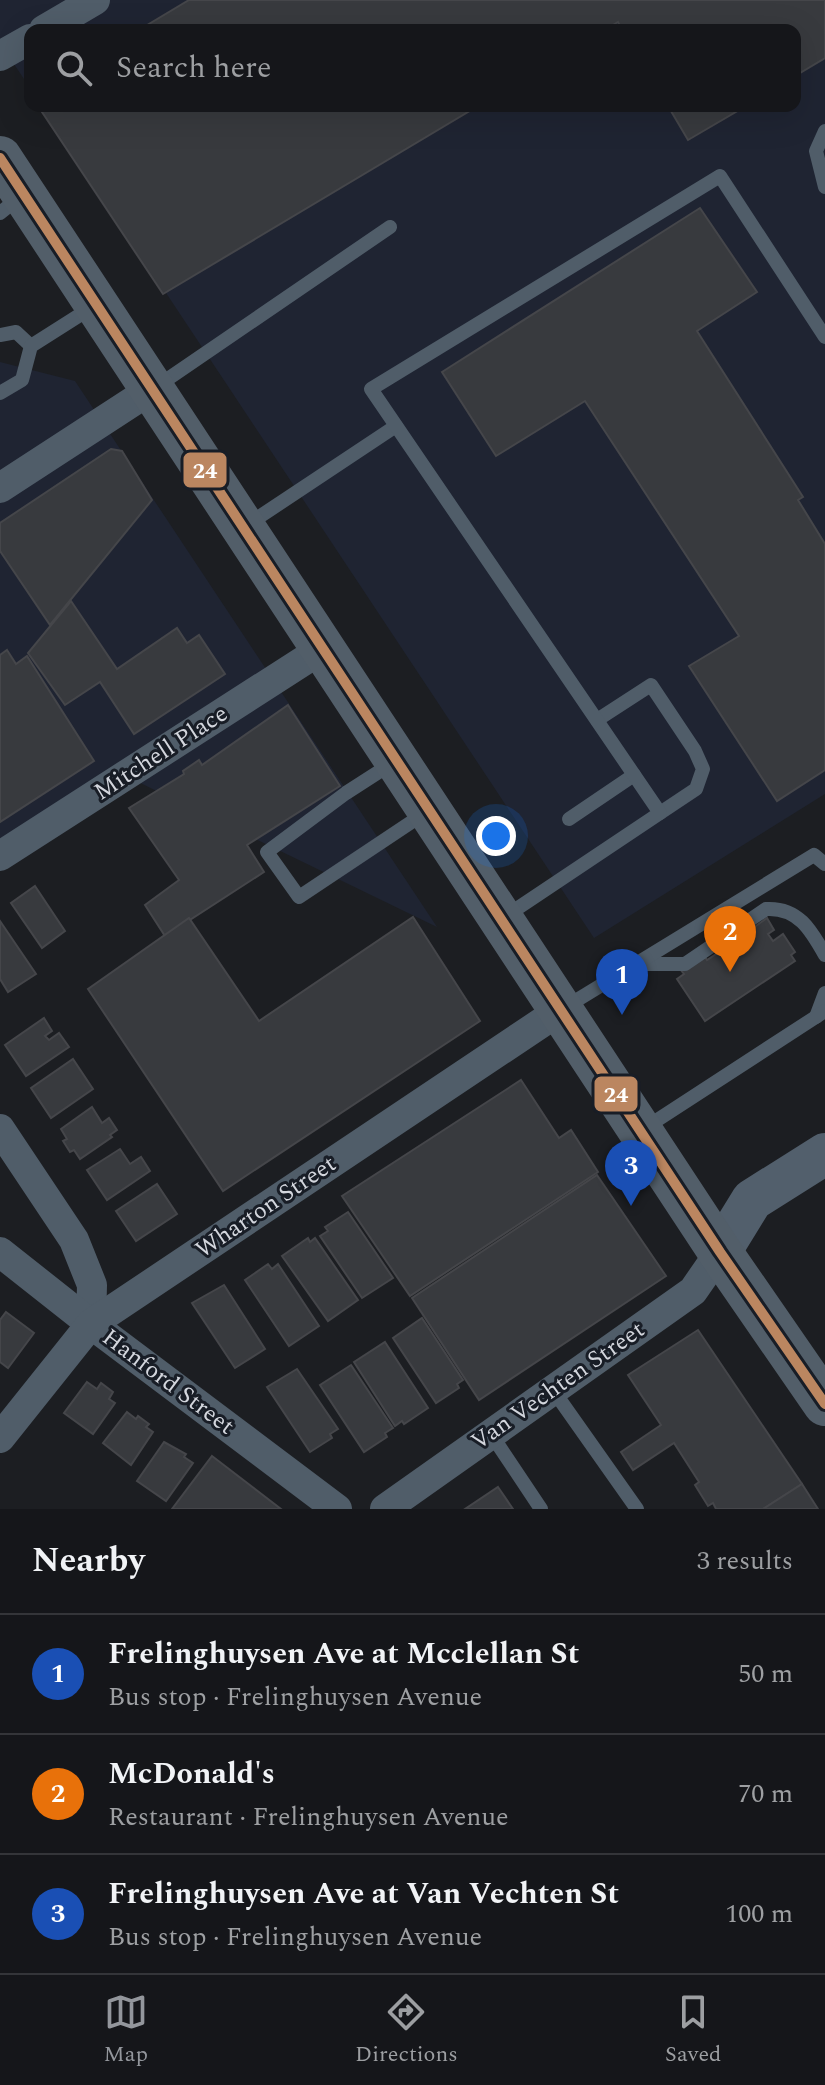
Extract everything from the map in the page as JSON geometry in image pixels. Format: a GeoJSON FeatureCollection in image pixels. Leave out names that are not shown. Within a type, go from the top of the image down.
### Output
{"type":"FeatureCollection","features":[{"type":"Feature","properties":{"kind":"main road"},"geometry":{"type":"LineString","coordinates":[[0,158],[12,203],[96,305],[720,1252],[825,1404]]}},
{"type":"Feature","properties":{"kind":"main road"},"geometry":{"type":"LineString","coordinates":[[720,1252],[752,1200],[825,1154]]}},
{"type":"Feature","properties":{"kind":"street"},"geometry":{"type":"LineString","coordinates":[[54,24],[95,0]]}},
{"type":"Feature","properties":{"kind":"street"},"geometry":{"type":"LineString","coordinates":[[0,56],[24,42]]}},
{"type":"Feature","properties":{"kind":"street"},"geometry":{"type":"LineString","coordinates":[[0,488],[152,389]]}},
{"type":"Feature","properties":{"kind":"street","name":"Mitchell Place"},"geometry":{"type":"LineString","coordinates":[[0,856],[322,649]]}},
{"type":"Feature","properties":{"kind":"street","name":"Wharton Street"},"geometry":{"type":"LineString","coordinates":[[0,1438],[91,1324],[562,1009]]}},
{"type":"Feature","properties":{"kind":"street"},"geometry":{"type":"LineString","coordinates":[[0,1129],[74,1240],[92,1285],[91,1324]]}},
{"type":"Feature","properties":{"kind":"street","name":"Hanford Street"},"geometry":{"type":"LineString","coordinates":[[0,1252],[337,1509]]}},
{"type":"Feature","properties":{"kind":"street","name":"Van Vechten Street"},"geometry":{"type":"LineString","coordinates":[[403,1504],[491,1434],[693,1291],[720,1252]]}},
{"type":"Feature","properties":{"kind":"lane"},"geometry":{"type":"LineString","coordinates":[[825,131],[816,151],[825,187]]}},
{"type":"Feature","properties":{"kind":"lane"},"geometry":{"type":"LineString","coordinates":[[660,813],[371,389],[720,176],[825,337]]}},
{"type":"Feature","properties":{"kind":"lane"},"geometry":{"type":"LineString","coordinates":[[152,389],[390,227]]}},
{"type":"Feature","properties":{"kind":"lane"},"geometry":{"type":"LineString","coordinates":[[0,393],[22,380],[31,346],[96,305]]}},
{"type":"Feature","properties":{"kind":"lane"},"geometry":{"type":"LineString","coordinates":[[0,335],[16,332],[31,346]]}},
{"type":"Feature","properties":{"kind":"lane"},"geometry":{"type":"LineString","coordinates":[[243,528],[396,426]]}},
{"type":"Feature","properties":{"kind":"lane"},"geometry":{"type":"LineString","coordinates":[[503,919],[696,789],[703,769],[695,751],[651,685],[597,720]]}},
{"type":"Feature","properties":{"kind":"lane"},"geometry":{"type":"LineString","coordinates":[[398,760],[346,793],[267,852],[299,897],[430,809]]}},
{"type":"Feature","properties":{"kind":"lane"},"geometry":{"type":"LineString","coordinates":[[569,819],[634,775]]}},
{"type":"Feature","properties":{"kind":"lane"},"geometry":{"type":"LineString","coordinates":[[562,1009],[814,855],[825,864]]}},
{"type":"Feature","properties":{"kind":"lane"},"geometry":{"type":"LineString","coordinates":[[635,964],[685,964],[766,909],[795,914],[811,930],[825,955]]}},
{"type":"Feature","properties":{"kind":"lane"},"geometry":{"type":"LineString","coordinates":[[641,1131],[820,1014],[825,993]]}},
{"type":"Feature","properties":{"kind":"lane"},"geometry":{"type":"LineString","coordinates":[[553,1390],[637,1509]]}},
{"type":"Feature","properties":{"kind":"lane"},"geometry":{"type":"LineString","coordinates":[[491,1434],[541,1509]]}},
{"type":"Feature","properties":{"kind":"shaded area"},"geometry":{"type":"Polygon","coordinates":[[[0,0],[825,0],[825,794],[594,938],[46,112],[801,112],[801,24],[24,24],[24,79],[0,43],[0,0]]]}},
{"type":"Feature","properties":{"kind":"shaded area"},"geometry":{"type":"Polygon","coordinates":[[[0,362],[75,381],[437,927],[128,777],[0,863],[0,362]]]}},
{"type":"Feature","properties":{"kind":"building"},"geometry":{"type":"Polygon","coordinates":[[[189,0],[825,0],[825,58],[801,72],[801,24],[149,24],[189,0]]]}},
{"type":"Feature","properties":{"kind":"building"},"geometry":{"type":"Polygon","coordinates":[[[42,112],[468,112],[163,294],[42,112]]]}},
{"type":"Feature","properties":{"kind":"building"},"geometry":{"type":"Polygon","coordinates":[[[672,112],[736,112],[688,140],[672,112]]]}},
{"type":"Feature","properties":{"kind":"building"},"geometry":{"type":"Polygon","coordinates":[[[700,208],[757,292],[697,331],[803,497],[798,500],[825,544],[825,770],[777,801],[689,666],[739,636],[585,401],[496,456],[442,372],[700,208]]]}},
{"type":"Feature","properties":{"kind":"building"},"geometry":{"type":"Polygon","coordinates":[[[111,449],[122,451],[152,500],[50,625],[0,551],[0,523],[111,449]]]}},
{"type":"Feature","properties":{"kind":"building"},"geometry":{"type":"Polygon","coordinates":[[[71,601],[117,669],[177,628],[187,643],[199,635],[225,674],[134,734],[100,682],[65,705],[28,653],[71,601]]]}},
{"type":"Feature","properties":{"kind":"building"},"geometry":{"type":"Polygon","coordinates":[[[7,650],[16,664],[27,656],[94,761],[0,822],[0,655],[7,650]]]}},
{"type":"Feature","properties":{"kind":"building"},"geometry":{"type":"Polygon","coordinates":[[[288,705],[340,786],[247,845],[264,872],[165,936],[145,905],[179,880],[129,808],[184,774],[183,771],[199,760],[202,765],[288,705]]]}},
{"type":"Feature","properties":{"kind":"building"},"geometry":{"type":"Polygon","coordinates":[[[35,886],[65,931],[42,948],[11,903],[35,886]]]}},
{"type":"Feature","properties":{"kind":"building"},"geometry":{"type":"Polygon","coordinates":[[[413,917],[480,1021],[223,1191],[88,989],[189,918],[259,1021],[413,917]]]}},
{"type":"Feature","properties":{"kind":"building"},"geometry":{"type":"Polygon","coordinates":[[[767,918],[774,930],[768,934],[773,941],[783,934],[795,952],[791,955],[795,961],[705,1021],[677,979],[684,974],[680,969],[703,954],[707,960],[731,944],[727,937],[749,922],[753,928],[767,918]]]}},
{"type":"Feature","properties":{"kind":"building"},"geometry":{"type":"Polygon","coordinates":[[[0,921],[36,974],[8,992],[0,979],[0,921]]]}},
{"type":"Feature","properties":{"kind":"building"},"geometry":{"type":"Polygon","coordinates":[[[44,1018],[52,1031],[45,1036],[49,1040],[59,1033],[69,1047],[26,1076],[5,1045],[44,1018]]]}},
{"type":"Feature","properties":{"kind":"building"},"geometry":{"type":"Polygon","coordinates":[[[73,1059],[93,1089],[51,1118],[31,1088],[73,1059]]]}},
{"type":"Feature","properties":{"kind":"building"},"geometry":{"type":"Polygon","coordinates":[[[521,1080],[559,1138],[571,1130],[598,1172],[410,1296],[342,1196],[521,1080]]]}},
{"type":"Feature","properties":{"kind":"building"},"geometry":{"type":"Polygon","coordinates":[[[92,1107],[102,1123],[109,1118],[117,1130],[110,1135],[112,1137],[80,1159],[74,1150],[70,1152],[63,1141],[67,1139],[61,1129],[92,1107]]]}},
{"type":"Feature","properties":{"kind":"building"},"geometry":{"type":"Polygon","coordinates":[[[120,1149],[130,1164],[141,1157],[150,1171],[107,1200],[87,1170],[120,1149]]]}},
{"type":"Feature","properties":{"kind":"building"},"geometry":{"type":"Polygon","coordinates":[[[597,1175],[666,1276],[479,1400],[412,1298],[597,1175]]]}},
{"type":"Feature","properties":{"kind":"building"},"geometry":{"type":"Polygon","coordinates":[[[157,1184],[177,1214],[136,1241],[116,1211],[157,1184]]]}},
{"type":"Feature","properties":{"kind":"building"},"geometry":{"type":"Polygon","coordinates":[[[348,1212],[393,1278],[362,1298],[320,1236],[328,1231],[325,1227],[348,1212]]]}},
{"type":"Feature","properties":{"kind":"building"},"geometry":{"type":"Polygon","coordinates":[[[308,1238],[310,1242],[315,1238],[358,1300],[328,1321],[282,1256],[308,1238]]]}},
{"type":"Feature","properties":{"kind":"building"},"geometry":{"type":"Polygon","coordinates":[[[268,1264],[272,1269],[278,1264],[319,1326],[289,1346],[245,1280],[268,1264]]]}},
{"type":"Feature","properties":{"kind":"building"},"geometry":{"type":"Polygon","coordinates":[[[224,1285],[265,1349],[235,1368],[192,1303],[224,1285]]]}},
{"type":"Feature","properties":{"kind":"building"},"geometry":{"type":"Polygon","coordinates":[[[6,1312],[34,1333],[8,1368],[0,1362],[0,1320],[6,1312]]]}},
{"type":"Feature","properties":{"kind":"building"},"geometry":{"type":"Polygon","coordinates":[[[422,1318],[463,1380],[457,1384],[459,1388],[436,1403],[393,1338],[422,1318]]]}},
{"type":"Feature","properties":{"kind":"building"},"geometry":{"type":"Polygon","coordinates":[[[698,1330],[802,1484],[763,1509],[716,1509],[713,1503],[708,1506],[695,1485],[699,1482],[674,1443],[633,1470],[621,1452],[661,1425],[628,1375],[698,1330]]]}},
{"type":"Feature","properties":{"kind":"building"},"geometry":{"type":"Polygon","coordinates":[[[385,1342],[428,1408],[404,1424],[402,1421],[395,1426],[354,1362],[385,1342]]]}},
{"type":"Feature","properties":{"kind":"building"},"geometry":{"type":"Polygon","coordinates":[[[351,1365],[393,1428],[385,1433],[387,1437],[364,1452],[320,1385],[351,1365]]]}},
{"type":"Feature","properties":{"kind":"building"},"geometry":{"type":"Polygon","coordinates":[[[297,1369],[338,1429],[330,1434],[332,1438],[310,1452],[267,1387],[297,1369]]]}},
{"type":"Feature","properties":{"kind":"building"},"geometry":{"type":"Polygon","coordinates":[[[87,1382],[97,1389],[101,1383],[113,1392],[109,1399],[115,1403],[93,1434],[64,1413],[87,1382]]]}},
{"type":"Feature","properties":{"kind":"building"},"geometry":{"type":"Polygon","coordinates":[[[127,1412],[149,1424],[146,1427],[153,1432],[131,1465],[103,1443],[127,1412]]]}},
{"type":"Feature","properties":{"kind":"building"},"geometry":{"type":"Polygon","coordinates":[[[164,1442],[186,1454],[184,1457],[193,1463],[166,1501],[137,1481],[164,1442]]]}},
{"type":"Feature","properties":{"kind":"building"},"geometry":{"type":"Polygon","coordinates":[[[212,1456],[281,1509],[172,1509],[212,1456]]]}},
{"type":"Feature","properties":{"kind":"building"},"geometry":{"type":"Polygon","coordinates":[[[802,1484],[818,1509],[763,1509],[802,1484]]]}},
{"type":"Feature","properties":{"kind":"building"},"geometry":{"type":"Polygon","coordinates":[[[498,1487],[513,1509],[465,1509],[498,1487]]]}},
{"type":"Feature","properties":{"kind":"transit line","name":"24"},"geometry":{"type":"LineString","coordinates":[[0,158],[720,1252],[825,1404]]}},
{"type":"Feature","properties":{"kind":"place","name":"McDonald's"},"geometry":{"type":"Point","coordinates":[730,972]}},
{"type":"Feature","properties":{"kind":"place","name":"Frelinghuysen Ave at Mcclellan St"},"geometry":{"type":"Point","coordinates":[622,1015]}},
{"type":"Feature","properties":{"kind":"place","name":"Frelinghuysen Ave at Van Vechten St"},"geometry":{"type":"Point","coordinates":[631,1206]}}]}
